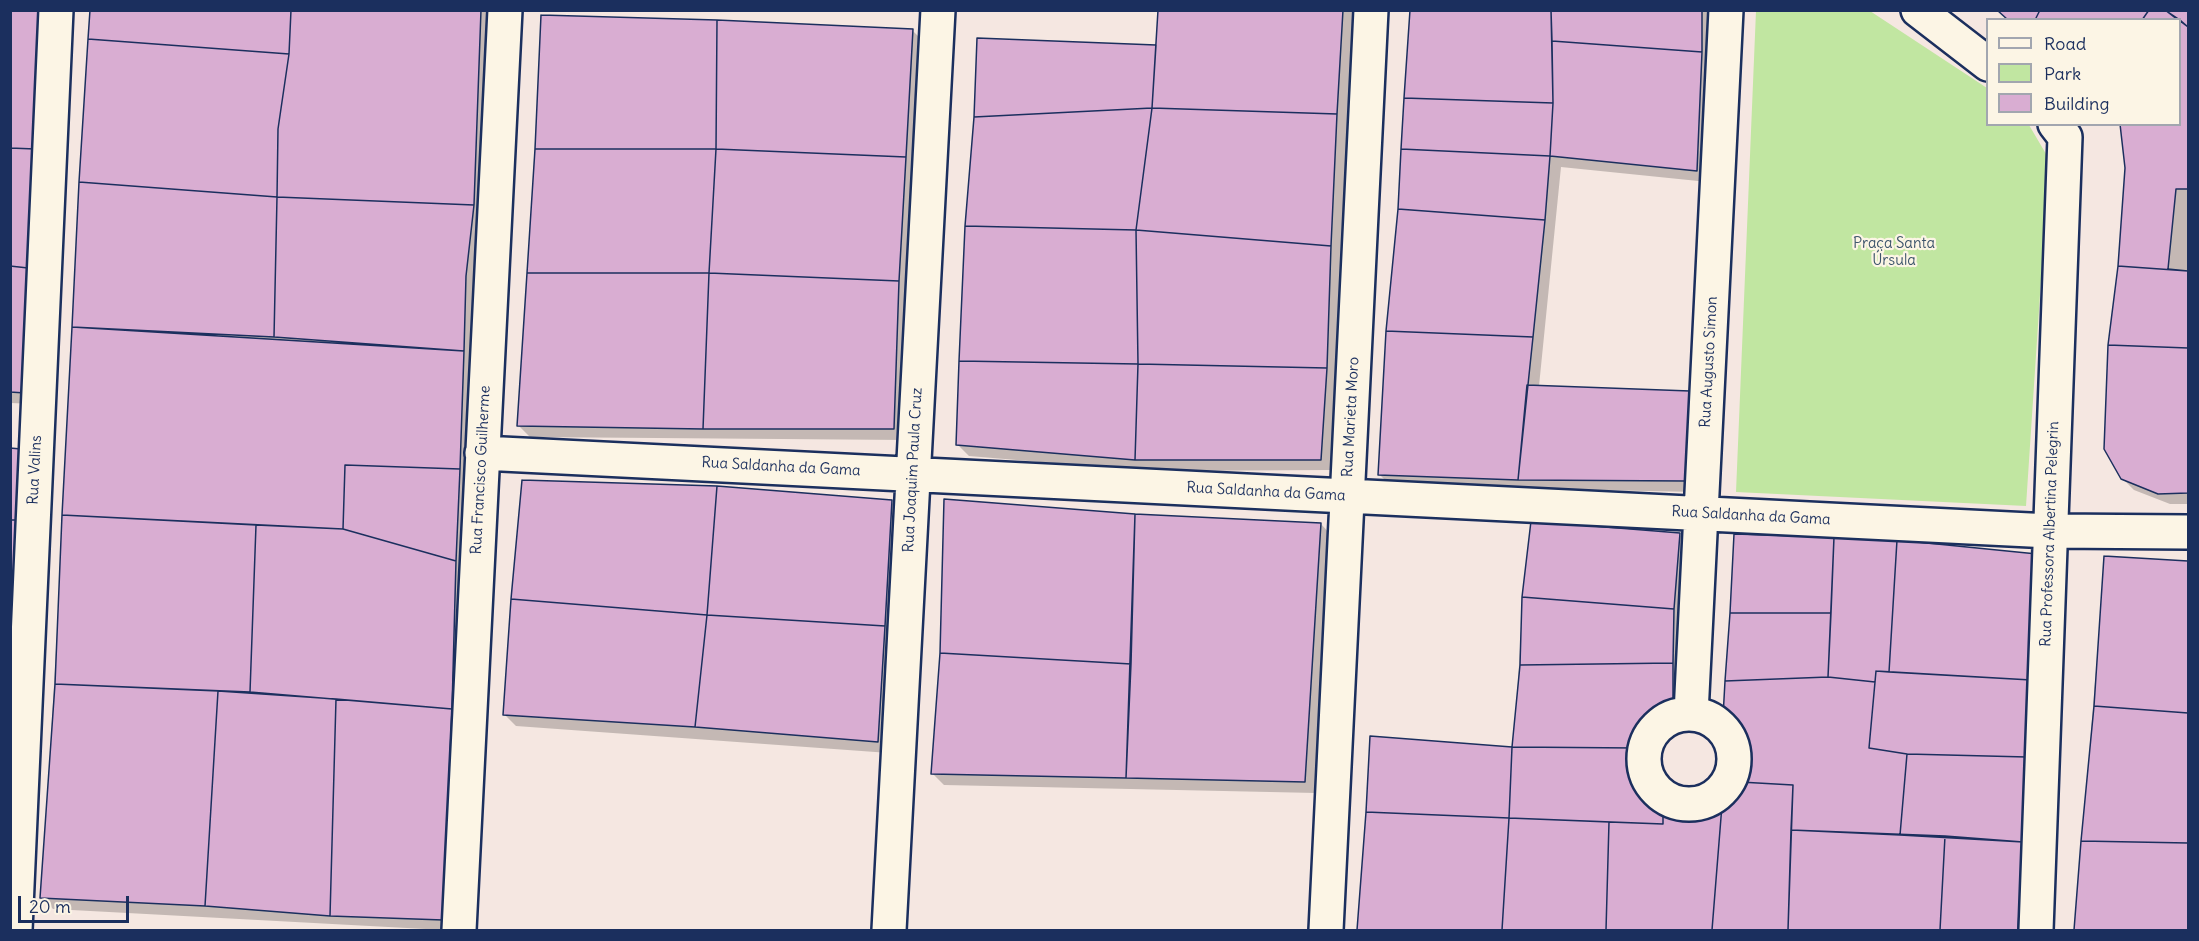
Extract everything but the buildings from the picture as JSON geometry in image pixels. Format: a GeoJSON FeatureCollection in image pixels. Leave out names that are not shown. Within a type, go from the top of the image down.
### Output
{"type":"FeatureCollection","features":[{"type":"Feature","properties":{"kind":"street","name":"Rua Valins"},"geometry":{"type":"LineString","coordinates":[[15,930],[24,429],[56,10]]}},
{"type":"Feature","properties":{"kind":"street","name":"Rua Francisco Guilherme"},"geometry":{"type":"LineString","coordinates":[[459,930],[504,10]]}},
{"type":"Feature","properties":{"kind":"street","name":"Rua Joaquim Paula Cruz"},"geometry":{"type":"LineString","coordinates":[[889,930],[938,10]]}},
{"type":"Feature","properties":{"kind":"street","name":"Rua Marieta Moro"},"geometry":{"type":"LineString","coordinates":[[1326,930],[1371,10]]}},
{"type":"Feature","properties":{"kind":"street","name":"Rua Augusto Simon"},"geometry":{"type":"LineString","coordinates":[[1691,714],[1726,10]]}},
{"type":"Feature","properties":{"kind":"street"},"geometry":{"type":"LineString","coordinates":[[1918,10],[1986,62]]}},
{"type":"Feature","properties":{"kind":"street","name":"Rua Professora Albertina Pelegrin"},"geometry":{"type":"LineString","coordinates":[[2036,930],[2050,531],[2060,131]]}},
{"type":"Feature","properties":{"kind":"street","name":"Rua Saldanha da Gama"},"geometry":{"type":"LineString","coordinates":[[482,453],[2050,531],[2188,532]]}},
{"type":"Feature","properties":{"kind":"green space","name":"Praça Santa Úrsula"},"geometry":{"type":"Polygon","coordinates":[[[1756,11],[1870,11],[1986,87],[1986,126],[2030,126],[2049,159],[2026,506],[1736,492],[1756,11]]]}}]}
